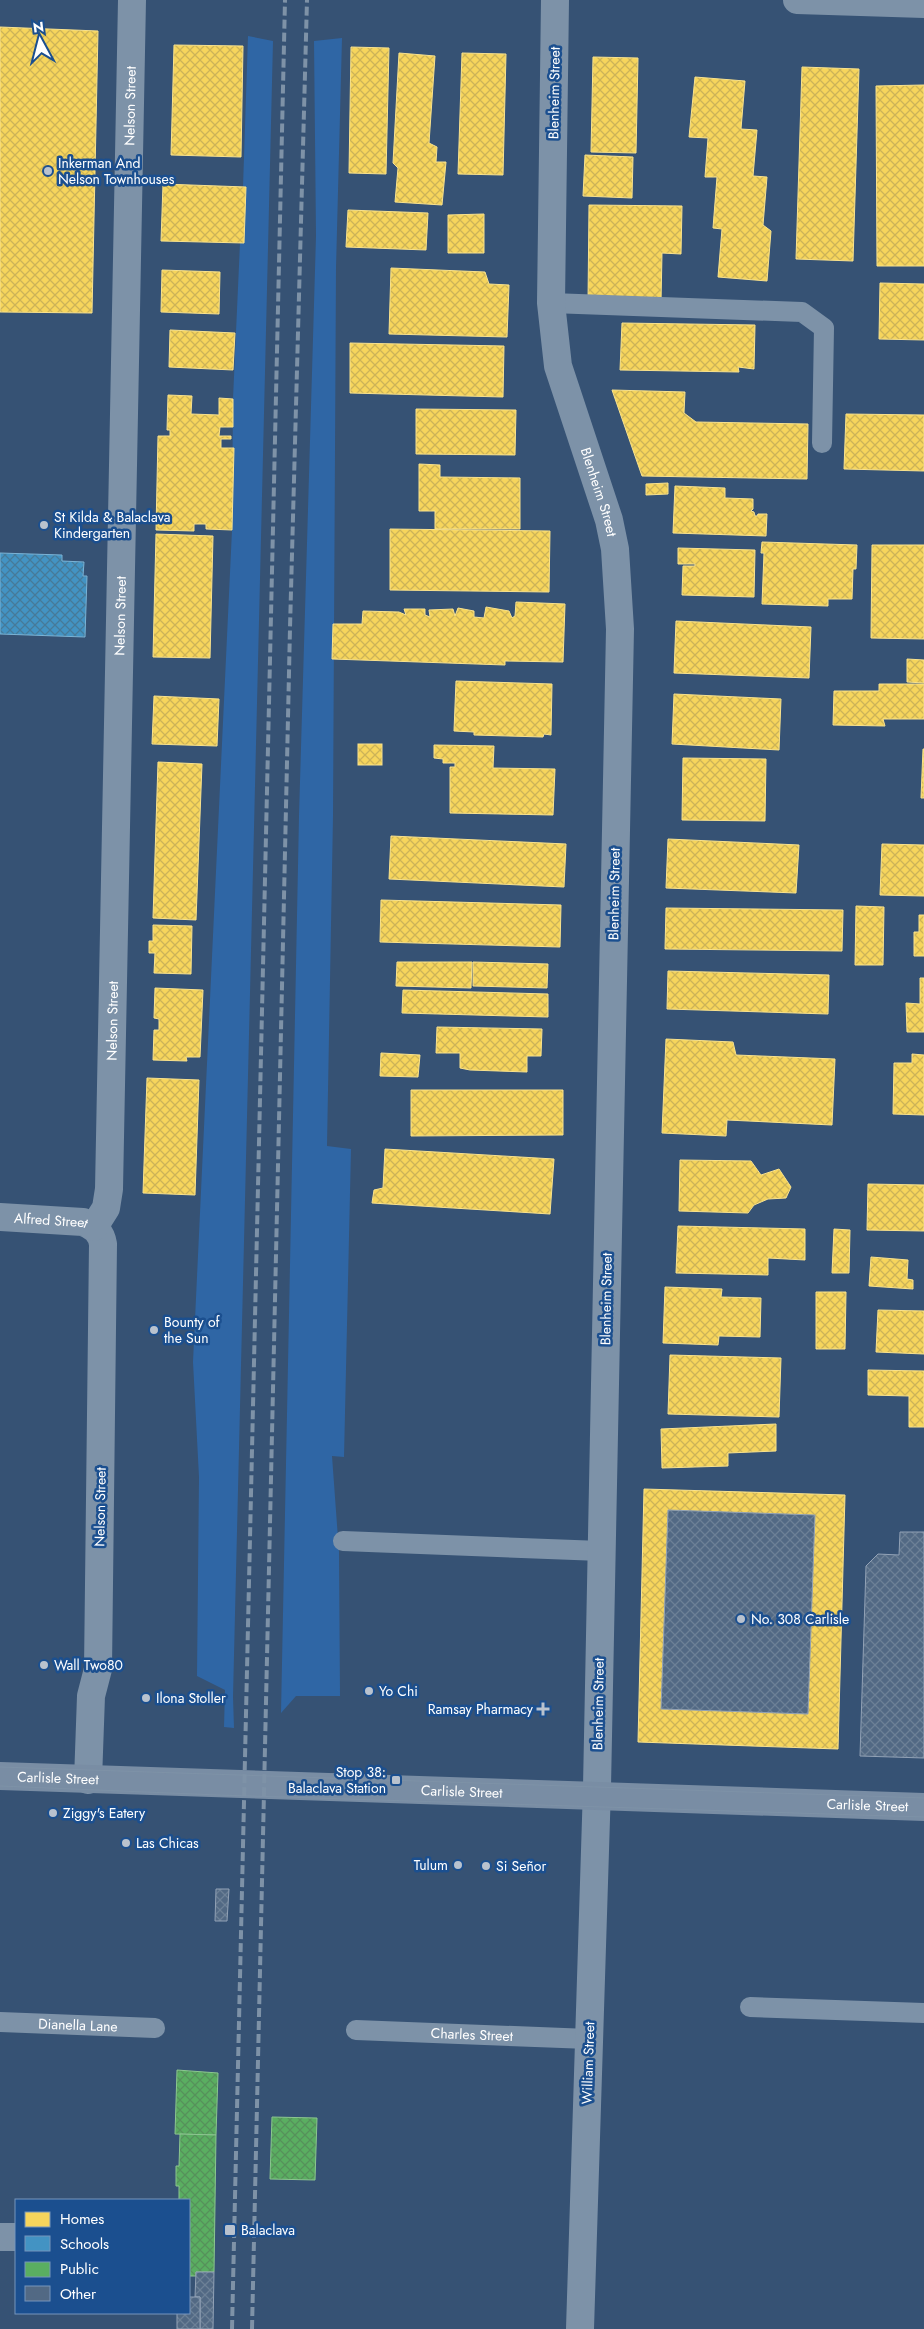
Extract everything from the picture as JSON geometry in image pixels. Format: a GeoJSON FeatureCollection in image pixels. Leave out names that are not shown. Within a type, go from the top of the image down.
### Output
{"type":"FeatureCollection","features":[{"type":"Feature","properties":{"kind":"main road","name":"Carlisle Street"},"geometry":{"type":"LineString","coordinates":[[0,1776],[924,1807]]}},
{"type":"Feature","properties":{"kind":"street","name":"Nelson Street"},"geometry":{"type":"LineString","coordinates":[[88,1780],[92,1696],[98,1669],[104,1251],[102,1238],[96,1230],[106,1208],[109,1189],[132,0]]}},
{"type":"Feature","properties":{"kind":"street","name":"Blenheim Street"},"geometry":{"type":"LineString","coordinates":[[554,0],[550,303],[558,366],[613,539],[620,598],[600,1551],[597,1797]]}},
{"type":"Feature","properties":{"kind":"street"},"geometry":{"type":"LineString","coordinates":[[797,0],[924,4]]}},
{"type":"Feature","properties":{"kind":"street","name":"Alfred Street"},"geometry":{"type":"LineString","coordinates":[[0,1217],[71,1220],[83,1222],[96,1230]]}},
{"type":"Feature","properties":{"kind":"street","name":"William Street"},"geometry":{"type":"LineString","coordinates":[[580,2329],[597,1797]]}},
{"type":"Feature","properties":{"kind":"street"},"geometry":{"type":"LineString","coordinates":[[0,2237],[15,2238]]}},
{"type":"Feature","properties":{"kind":"lane"},"geometry":{"type":"LineString","coordinates":[[550,303],[802,312],[824,328],[822,444]]}},
{"type":"Feature","properties":{"kind":"lane"},"geometry":{"type":"LineString","coordinates":[[343,1542],[600,1551]]}},
{"type":"Feature","properties":{"kind":"lane"},"geometry":{"type":"LineString","coordinates":[[750,2007],[924,2013]]}},
{"type":"Feature","properties":{"kind":"lane","name":"Dianella Lane"},"geometry":{"type":"LineString","coordinates":[[0,2022],[155,2028]]}},
{"type":"Feature","properties":{"kind":"lane","name":"Charles Street"},"geometry":{"type":"LineString","coordinates":[[356,2030],[589,2039]]}},
{"type":"Feature","properties":{"kind":"shaded area"},"geometry":{"type":"Polygon","coordinates":[[[248,36],[273,41],[233,1697],[234,1728],[224,1727],[225,1690],[197,1676],[199,1477],[193,1362],[232,530],[233,399],[240,243],[244,243],[246,187],[243,187],[248,36]]]}},
{"type":"Feature","properties":{"kind":"shaded area"},"geometry":{"type":"Polygon","coordinates":[[[342,38],[336,268],[333,816],[327,1146],[351,1149],[344,1457],[332,1456],[339,1552],[340,1696],[296,1696],[281,1713],[299,816],[316,236],[314,41],[342,38]]]}},
{"type":"Feature","properties":{"kind":"building: Homes","name":"Inkerman And Nelson Townhouses"},"geometry":{"type":"Polygon","coordinates":[[[0,27],[98,31],[92,313],[0,312],[0,27]]]}},
{"type":"Feature","properties":{"kind":"building: Homes"},"geometry":{"type":"Polygon","coordinates":[[[174,45],[243,46],[241,157],[171,155],[174,45]]]}},
{"type":"Feature","properties":{"kind":"building: Homes"},"geometry":{"type":"Polygon","coordinates":[[[351,47],[389,48],[386,174],[349,173],[351,47]]]}},
{"type":"Feature","properties":{"kind":"building: Homes"},"geometry":{"type":"Polygon","coordinates":[[[399,53],[435,56],[429,143],[437,147],[436,162],[446,162],[442,205],[395,202],[398,168],[393,163],[399,53]]]}},
{"type":"Feature","properties":{"kind":"building: Homes"},"geometry":{"type":"Polygon","coordinates":[[[462,53],[506,54],[503,175],[458,174],[462,53]]]}},
{"type":"Feature","properties":{"kind":"building: Homes"},"geometry":{"type":"Polygon","coordinates":[[[593,57],[638,58],[636,153],[591,152],[593,57]]]}},
{"type":"Feature","properties":{"kind":"building: Homes"},"geometry":{"type":"Polygon","coordinates":[[[802,67],[859,69],[853,261],[796,259],[802,67]]]}},
{"type":"Feature","properties":{"kind":"building: Homes"},"geometry":{"type":"Polygon","coordinates":[[[695,77],[745,81],[741,129],[757,130],[753,176],[767,177],[763,225],[771,231],[767,281],[718,277],[722,229],[713,228],[717,177],[705,177],[708,138],[689,137],[695,77]]]}},
{"type":"Feature","properties":{"kind":"building: Homes"},"geometry":{"type":"Polygon","coordinates":[[[924,85],[924,266],[877,266],[876,86],[924,85]]]}},
{"type":"Feature","properties":{"kind":"building: Homes"},"geometry":{"type":"Polygon","coordinates":[[[585,155],[633,157],[632,198],[583,196],[585,155]]]}},
{"type":"Feature","properties":{"kind":"building: Homes"},"geometry":{"type":"Polygon","coordinates":[[[163,184],[246,187],[244,243],[161,241],[163,184]]]}},
{"type":"Feature","properties":{"kind":"building: Homes"},"geometry":{"type":"Polygon","coordinates":[[[589,205],[682,206],[681,254],[662,253],[661,302],[588,301],[589,205]]]}},
{"type":"Feature","properties":{"kind":"building: Homes"},"geometry":{"type":"Polygon","coordinates":[[[348,210],[428,213],[426,250],[346,247],[348,210]]]}},
{"type":"Feature","properties":{"kind":"building: Homes"},"geometry":{"type":"Polygon","coordinates":[[[484,214],[484,253],[448,253],[448,215],[484,214]]]}},
{"type":"Feature","properties":{"kind":"building: Homes"},"geometry":{"type":"Polygon","coordinates":[[[391,268],[485,272],[489,284],[509,285],[507,337],[389,334],[391,268]]]}},
{"type":"Feature","properties":{"kind":"building: Homes"},"geometry":{"type":"Polygon","coordinates":[[[162,270],[220,272],[219,314],[161,312],[162,270]]]}},
{"type":"Feature","properties":{"kind":"building: Homes"},"geometry":{"type":"Polygon","coordinates":[[[880,283],[924,284],[924,340],[879,339],[880,283]]]}},
{"type":"Feature","properties":{"kind":"building: Homes"},"geometry":{"type":"Polygon","coordinates":[[[622,323],[755,325],[754,369],[738,367],[739,372],[620,370],[622,323]]]}},
{"type":"Feature","properties":{"kind":"building: Homes"},"geometry":{"type":"Polygon","coordinates":[[[170,330],[235,333],[233,370],[169,367],[170,330]]]}},
{"type":"Feature","properties":{"kind":"building: Homes"},"geometry":{"type":"Polygon","coordinates":[[[350,343],[504,346],[503,397],[350,393],[350,343]]]}},
{"type":"Feature","properties":{"kind":"building: Homes"},"geometry":{"type":"Polygon","coordinates":[[[612,390],[685,392],[684,413],[696,422],[808,424],[807,479],[642,476],[612,390]]]}},
{"type":"Feature","properties":{"kind":"building: Homes"},"geometry":{"type":"Polygon","coordinates":[[[168,395],[192,396],[191,414],[219,415],[219,398],[233,399],[233,427],[220,427],[219,436],[231,436],[231,439],[221,439],[221,448],[234,448],[232,530],[206,529],[206,524],[194,524],[194,531],[156,530],[158,436],[170,436],[170,430],[167,430],[168,395]]]}},
{"type":"Feature","properties":{"kind":"building: Homes"},"geometry":{"type":"Polygon","coordinates":[[[416,409],[516,410],[515,455],[416,454],[416,409]]]}},
{"type":"Feature","properties":{"kind":"building: Homes"},"geometry":{"type":"Polygon","coordinates":[[[846,414],[924,415],[924,471],[844,469],[846,414]]]}},
{"type":"Feature","properties":{"kind":"building: Homes"},"geometry":{"type":"Polygon","coordinates":[[[419,464],[440,465],[440,477],[520,478],[520,529],[435,529],[435,511],[419,511],[419,464]]]}},
{"type":"Feature","properties":{"kind":"building: Homes"},"geometry":{"type":"Polygon","coordinates":[[[668,483],[668,494],[646,495],[646,484],[668,483]]]}},
{"type":"Feature","properties":{"kind":"building: Homes"},"geometry":{"type":"Polygon","coordinates":[[[675,486],[725,488],[725,498],[753,499],[753,509],[751,511],[754,512],[755,516],[767,514],[766,536],[673,533],[675,486]]]}},
{"type":"Feature","properties":{"kind":"building: Homes"},"geometry":{"type":"Polygon","coordinates":[[[390,529],[550,531],[549,592],[390,590],[390,529]]]}},
{"type":"Feature","properties":{"kind":"building: Homes"},"geometry":{"type":"Polygon","coordinates":[[[156,534],[213,536],[210,658],[153,657],[156,534]]]}},
{"type":"Feature","properties":{"kind":"building: Homes"},"geometry":{"type":"Polygon","coordinates":[[[762,542],[857,545],[856,569],[853,569],[852,599],[828,599],[828,606],[762,604],[764,553],[761,553],[762,542]]]}},
{"type":"Feature","properties":{"kind":"building: Homes"},"geometry":{"type":"Polygon","coordinates":[[[872,545],[924,545],[924,639],[871,638],[872,545]]]}},
{"type":"Feature","properties":{"kind":"building: Homes"},"geometry":{"type":"Polygon","coordinates":[[[678,548],[755,550],[754,597],[682,595],[683,566],[695,566],[695,564],[678,564],[678,548]]]}},
{"type":"Feature","properties":{"kind":"building: Homes"},"geometry":{"type":"Polygon","coordinates":[[[516,602],[565,604],[563,662],[505,661],[505,665],[332,659],[333,624],[362,624],[363,611],[399,612],[406,615],[404,609],[425,609],[425,615],[430,617],[429,610],[453,609],[455,616],[458,608],[474,611],[474,617],[484,618],[486,607],[509,611],[512,618],[515,616],[516,602]]]}},
{"type":"Feature","properties":{"kind":"building: Homes"},"geometry":{"type":"Polygon","coordinates":[[[676,621],[811,627],[809,678],[674,673],[676,621]]]}},
{"type":"Feature","properties":{"kind":"building: Homes"},"geometry":{"type":"Polygon","coordinates":[[[907,659],[924,660],[924,683],[907,682],[907,659]]]}},
{"type":"Feature","properties":{"kind":"building: Homes"},"geometry":{"type":"Polygon","coordinates":[[[456,681],[552,684],[551,735],[544,734],[543,737],[474,735],[474,732],[454,731],[456,681]]]}},
{"type":"Feature","properties":{"kind":"building: Homes"},"geometry":{"type":"Polygon","coordinates":[[[879,684],[924,684],[924,719],[883,719],[885,726],[833,725],[834,691],[879,691],[879,684]]]}},
{"type":"Feature","properties":{"kind":"building: Homes"},"geometry":{"type":"Polygon","coordinates":[[[674,694],[781,699],[779,750],[672,744],[674,694]]]}},
{"type":"Feature","properties":{"kind":"building: Homes"},"geometry":{"type":"Polygon","coordinates":[[[154,696],[219,699],[217,746],[152,744],[154,696]]]}},
{"type":"Feature","properties":{"kind":"building: Homes"},"geometry":{"type":"Polygon","coordinates":[[[358,744],[382,744],[382,765],[358,765],[358,744]]]}},
{"type":"Feature","properties":{"kind":"building: Homes"},"geometry":{"type":"Polygon","coordinates":[[[434,745],[494,746],[493,768],[555,769],[553,815],[450,813],[450,767],[455,767],[455,763],[443,763],[443,759],[434,758],[434,745]]]}},
{"type":"Feature","properties":{"kind":"building: Homes"},"geometry":{"type":"Polygon","coordinates":[[[923,749],[924,798],[921,798],[923,749]]]}},
{"type":"Feature","properties":{"kind":"building: Homes"},"geometry":{"type":"Polygon","coordinates":[[[683,758],[766,759],[765,821],[682,820],[683,758]]]}},
{"type":"Feature","properties":{"kind":"building: Homes"},"geometry":{"type":"Polygon","coordinates":[[[158,762],[202,764],[196,920],[153,918],[158,762]]]}},
{"type":"Feature","properties":{"kind":"building: Homes"},"geometry":{"type":"Polygon","coordinates":[[[391,836],[566,844],[564,887],[389,879],[391,836]]]}},
{"type":"Feature","properties":{"kind":"building: Homes"},"geometry":{"type":"Polygon","coordinates":[[[668,839],[799,845],[796,893],[666,888],[668,839]]]}},
{"type":"Feature","properties":{"kind":"building: Homes"},"geometry":{"type":"Polygon","coordinates":[[[882,844],[924,845],[924,896],[880,895],[882,844]]]}},
{"type":"Feature","properties":{"kind":"building: Homes"},"geometry":{"type":"Polygon","coordinates":[[[381,900],[561,905],[560,947],[380,942],[381,900]]]}},
{"type":"Feature","properties":{"kind":"building: Homes"},"geometry":{"type":"Polygon","coordinates":[[[856,906],[884,907],[883,965],[855,965],[856,906]]]}},
{"type":"Feature","properties":{"kind":"building: Homes"},"geometry":{"type":"Polygon","coordinates":[[[666,908],[843,910],[842,951],[665,949],[666,908]]]}},
{"type":"Feature","properties":{"kind":"building: Homes"},"geometry":{"type":"Polygon","coordinates":[[[919,915],[924,915],[924,956],[914,956],[914,932],[919,932],[919,915]]]}},
{"type":"Feature","properties":{"kind":"building: Homes"},"geometry":{"type":"Polygon","coordinates":[[[153,925],[192,926],[191,974],[154,973],[155,953],[149,953],[149,941],[153,941],[153,925]]]}},
{"type":"Feature","properties":{"kind":"building: Homes"},"geometry":{"type":"Polygon","coordinates":[[[397,962],[472,962],[471,988],[396,986],[397,962]]]}},
{"type":"Feature","properties":{"kind":"building: Homes"},"geometry":{"type":"Polygon","coordinates":[[[473,962],[548,964],[547,988],[473,986],[473,962]]]}},
{"type":"Feature","properties":{"kind":"building: Homes"},"geometry":{"type":"Polygon","coordinates":[[[668,971],[829,975],[828,1014],[667,1009],[668,971]]]}},
{"type":"Feature","properties":{"kind":"building: Homes"},"geometry":{"type":"Polygon","coordinates":[[[920,978],[924,978],[924,1032],[907,1032],[906,1003],[920,1004],[920,978]]]}},
{"type":"Feature","properties":{"kind":"building: Homes"},"geometry":{"type":"Polygon","coordinates":[[[155,988],[203,990],[200,1057],[186,1057],[187,1061],[153,1060],[154,1030],[159,1030],[159,1019],[154,1018],[155,988]]]}},
{"type":"Feature","properties":{"kind":"building: Homes"},"geometry":{"type":"Polygon","coordinates":[[[403,990],[548,994],[548,1017],[402,1013],[403,990]]]}},
{"type":"Feature","properties":{"kind":"building: Homes"},"geometry":{"type":"Polygon","coordinates":[[[437,1027],[542,1029],[541,1056],[527,1056],[527,1072],[460,1068],[460,1053],[436,1053],[437,1027]]]}},
{"type":"Feature","properties":{"kind":"building: Homes"},"geometry":{"type":"Polygon","coordinates":[[[666,1039],[733,1042],[736,1055],[835,1059],[832,1125],[727,1120],[726,1136],[662,1133],[666,1039]]]}},
{"type":"Feature","properties":{"kind":"building: Homes"},"geometry":{"type":"Polygon","coordinates":[[[381,1053],[420,1055],[418,1077],[380,1076],[381,1053]]]}},
{"type":"Feature","properties":{"kind":"building: Homes"},"geometry":{"type":"Polygon","coordinates":[[[912,1054],[924,1055],[924,1115],[893,1114],[894,1063],[912,1063],[912,1054]]]}},
{"type":"Feature","properties":{"kind":"building: Homes"},"geometry":{"type":"Polygon","coordinates":[[[147,1078],[199,1080],[195,1195],[143,1193],[147,1078]]]}},
{"type":"Feature","properties":{"kind":"building: Homes"},"geometry":{"type":"Polygon","coordinates":[[[411,1090],[563,1090],[563,1135],[411,1136],[411,1090]]]}},
{"type":"Feature","properties":{"kind":"building: Homes"},"geometry":{"type":"Polygon","coordinates":[[[385,1149],[554,1159],[550,1214],[372,1203],[374,1190],[383,1188],[385,1149]]]}},
{"type":"Feature","properties":{"kind":"building: Homes"},"geometry":{"type":"Polygon","coordinates":[[[680,1160],[751,1161],[761,1175],[779,1169],[791,1187],[786,1198],[768,1199],[754,1205],[748,1213],[679,1211],[680,1160]]]}},
{"type":"Feature","properties":{"kind":"building: Homes"},"geometry":{"type":"Polygon","coordinates":[[[868,1184],[924,1185],[924,1231],[867,1230],[868,1184]]]}},
{"type":"Feature","properties":{"kind":"building: Homes"},"geometry":{"type":"Polygon","coordinates":[[[678,1226],[805,1229],[805,1260],[768,1258],[768,1275],[676,1273],[678,1226]]]}},
{"type":"Feature","properties":{"kind":"building: Homes"},"geometry":{"type":"Polygon","coordinates":[[[834,1229],[850,1230],[849,1273],[832,1273],[834,1229]]]}},
{"type":"Feature","properties":{"kind":"building: Homes"},"geometry":{"type":"Polygon","coordinates":[[[871,1257],[908,1260],[907,1279],[913,1280],[913,1289],[869,1286],[871,1257]]]}},
{"type":"Feature","properties":{"kind":"building: Homes"},"geometry":{"type":"Polygon","coordinates":[[[665,1287],[722,1289],[721,1297],[761,1298],[760,1337],[719,1336],[718,1345],[663,1343],[665,1287]]]}},
{"type":"Feature","properties":{"kind":"building: Homes"},"geometry":{"type":"Polygon","coordinates":[[[816,1292],[846,1292],[845,1349],[816,1349],[816,1292]]]}},
{"type":"Feature","properties":{"kind":"building: Homes"},"geometry":{"type":"Polygon","coordinates":[[[878,1310],[924,1311],[924,1354],[876,1352],[878,1310]]]}},
{"type":"Feature","properties":{"kind":"building: Homes"},"geometry":{"type":"Polygon","coordinates":[[[670,1355],[781,1358],[779,1417],[668,1414],[670,1355]]]}},
{"type":"Feature","properties":{"kind":"building: Homes"},"geometry":{"type":"Polygon","coordinates":[[[868,1370],[924,1371],[924,1427],[909,1427],[909,1396],[868,1395],[868,1370]]]}},
{"type":"Feature","properties":{"kind":"building: Homes"},"geometry":{"type":"Polygon","coordinates":[[[776,1424],[776,1451],[728,1453],[728,1466],[662,1468],[661,1429],[776,1424]]]}},
{"type":"Feature","properties":{"kind":"building: Homes","name":"No. 308 Carlisle"},"geometry":{"type":"Polygon","coordinates":[[[644,1489],[845,1495],[838,1749],[638,1742],[644,1489]]]}},
{"type":"Feature","properties":{"kind":"building: Schools"},"geometry":{"type":"Polygon","coordinates":[[[0,553],[62,555],[62,561],[84,562],[83,576],[87,576],[85,637],[0,634],[0,553]]]}},
{"type":"Feature","properties":{"kind":"building: Public"},"geometry":{"type":"Polygon","coordinates":[[[177,2070],[218,2073],[216,2135],[175,2134],[177,2070]]]}},
{"type":"Feature","properties":{"kind":"building: Public"},"geometry":{"type":"Polygon","coordinates":[[[272,2117],[317,2118],[315,2180],[270,2179],[272,2117]]]}},
{"type":"Feature","properties":{"kind":"building: Public"},"geometry":{"type":"Polygon","coordinates":[[[180,2134],[216,2135],[214,2272],[196,2272],[196,2276],[190,2276],[190,2199],[179,2199],[179,2186],[176,2186],[176,2166],[179,2166],[180,2134]]]}},
{"type":"Feature","properties":{"kind":"building: Other"},"geometry":{"type":"Polygon","coordinates":[[[668,1510],[815,1515],[808,1714],[661,1709],[668,1510]]]}},
{"type":"Feature","properties":{"kind":"building: Other"},"geometry":{"type":"Polygon","coordinates":[[[900,1532],[924,1532],[924,1758],[860,1756],[866,1566],[878,1554],[899,1555],[900,1532]]]}},
{"type":"Feature","properties":{"kind":"building: Other"},"geometry":{"type":"Polygon","coordinates":[[[216,1889],[229,1889],[227,1921],[215,1921],[216,1889]]]}},
{"type":"Feature","properties":{"kind":"building: Other"},"geometry":{"type":"Polygon","coordinates":[[[196,2272],[214,2272],[213,2329],[200,2329],[200,2297],[195,2297],[196,2272]]]}},
{"type":"Feature","properties":{"kind":"building: Other"},"geometry":{"type":"Polygon","coordinates":[[[190,2297],[200,2297],[200,2329],[177,2329],[177,2314],[190,2314],[190,2297]]]}},
{"type":"Feature","properties":{"kind":"tram line"},"geometry":{"type":"LineString","coordinates":[[0,1767],[924,1798]]}},
{"type":"Feature","properties":{"kind":"tram line"},"geometry":{"type":"LineString","coordinates":[[0,1786],[218,1795],[924,1817]]}},
{"type":"Feature","properties":{"kind":"railway"},"geometry":{"type":"LineString","coordinates":[[232,2329],[285,0]]}},
{"type":"Feature","properties":{"kind":"railway"},"geometry":{"type":"LineString","coordinates":[[252,2329],[290,628],[307,0]]}},
{"type":"Feature","properties":{"kind":"place","name":"Inkerman And Nelson Townhouses"},"geometry":{"type":"Point","coordinates":[48,171]}},
{"type":"Feature","properties":{"kind":"place","name":"St Kilda & Balaclava Kindergarten"},"geometry":{"type":"Point","coordinates":[44,525]}},
{"type":"Feature","properties":{"kind":"place","name":"Bounty of the Sun"},"geometry":{"type":"Point","coordinates":[154,1330]}},
{"type":"Feature","properties":{"kind":"place","name":"No. 308 Carlisle"},"geometry":{"type":"Point","coordinates":[741,1619]}},
{"type":"Feature","properties":{"kind":"place","name":"Wall Two80"},"geometry":{"type":"Point","coordinates":[44,1665]}},
{"type":"Feature","properties":{"kind":"place","name":"Yo Chi"},"geometry":{"type":"Point","coordinates":[369,1691]}},
{"type":"Feature","properties":{"kind":"place","name":"Ilona Stoller"},"geometry":{"type":"Point","coordinates":[146,1698]}},
{"type":"Feature","properties":{"kind":"place","name":"Ramsay Pharmacy"},"geometry":{"type":"Point","coordinates":[543,1709]}},
{"type":"Feature","properties":{"kind":"place","name":"Stop 38: Balaclava Station"},"geometry":{"type":"Point","coordinates":[396,1780]}},
{"type":"Feature","properties":{"kind":"place","name":"Ziggy's Eatery"},"geometry":{"type":"Point","coordinates":[53,1813]}},
{"type":"Feature","properties":{"kind":"place","name":"Las Chicas"},"geometry":{"type":"Point","coordinates":[126,1843]}},
{"type":"Feature","properties":{"kind":"place","name":"Tulum"},"geometry":{"type":"Point","coordinates":[458,1865]}},
{"type":"Feature","properties":{"kind":"place","name":"Si Señor"},"geometry":{"type":"Point","coordinates":[486,1866]}},
{"type":"Feature","properties":{"kind":"place","name":"Balaclava"},"geometry":{"type":"Point","coordinates":[230,2230]}}]}
